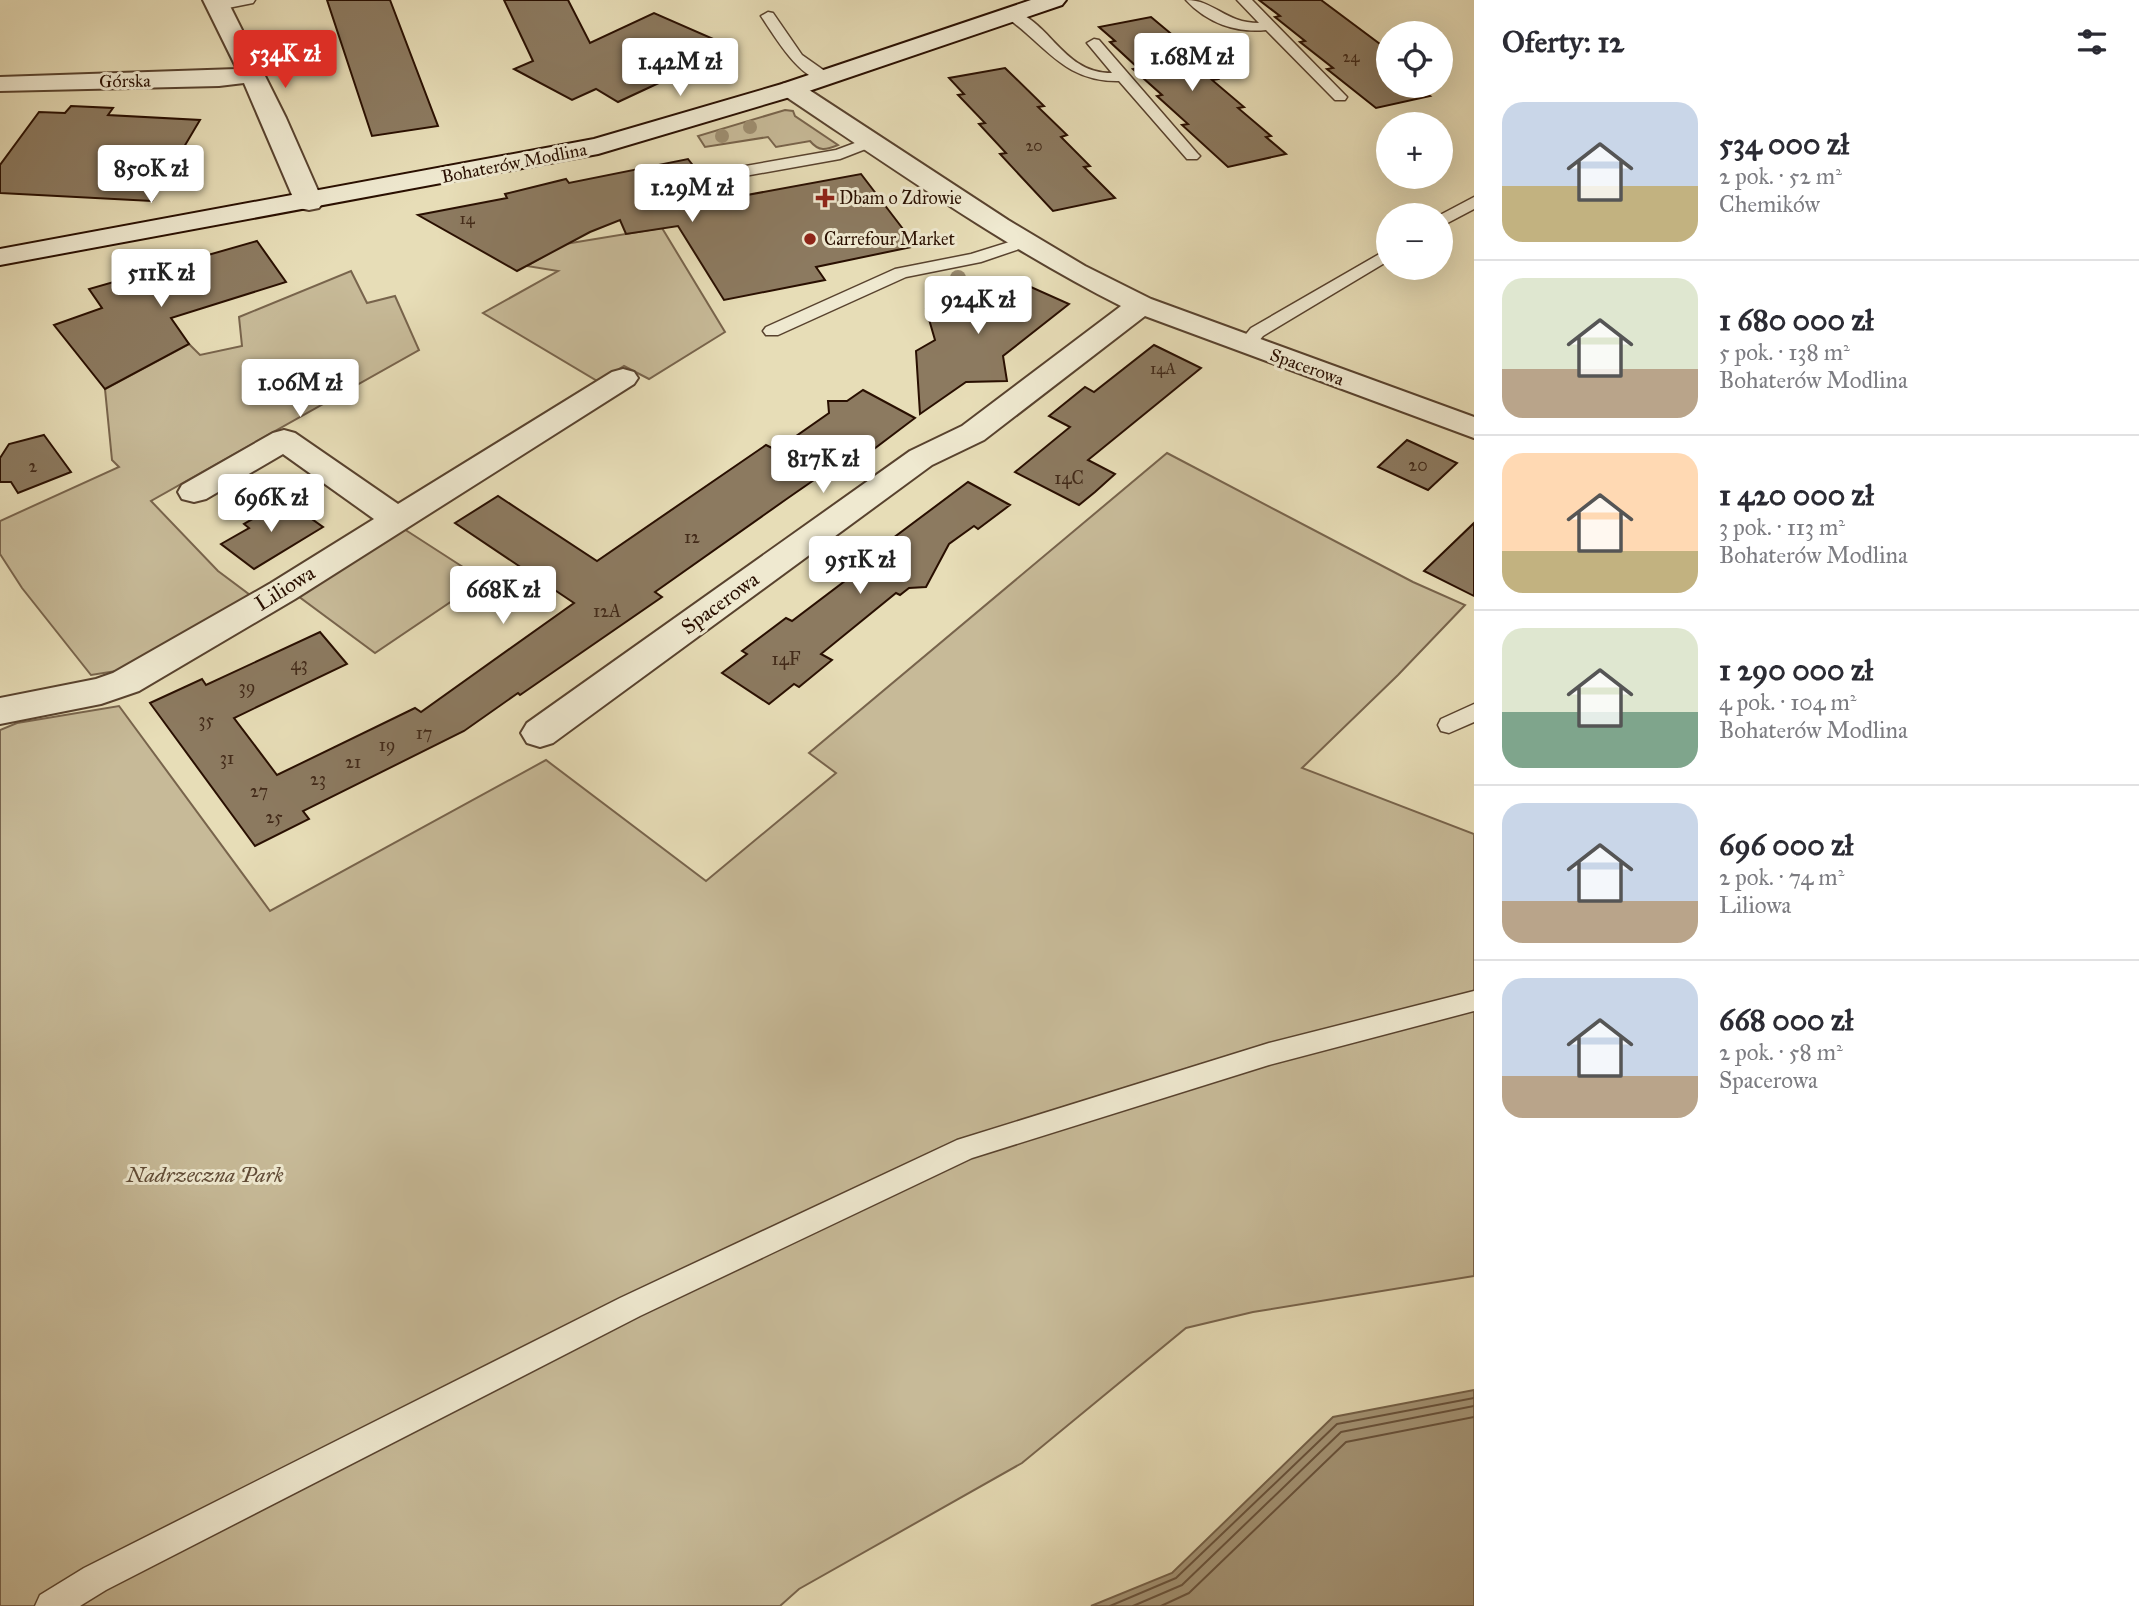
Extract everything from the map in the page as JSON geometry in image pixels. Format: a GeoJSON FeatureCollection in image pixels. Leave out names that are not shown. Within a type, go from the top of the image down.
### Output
{"type":"FeatureCollection","features":[{"type":"Feature","properties":{"kind":"street","name":"Bohaterów Modlina"},"geometry":{"type":"LineString","coordinates":[[0,257],[309,202],[598,146],[791,89],[1054,0]]}},
{"type":"Feature","properties":{"kind":"street"},"geometry":{"type":"LineString","coordinates":[[216,3],[273,118],[309,202]]}},
{"type":"Feature","properties":{"kind":"street","name":"Górska"},"geometry":{"type":"LineString","coordinates":[[0,84],[219,79],[251,75]]}},
{"type":"Feature","properties":{"kind":"street","name":"Spacerowa"},"geometry":{"type":"LineString","coordinates":[[791,89],[1025,242],[1075,272],[1141,305],[1474,428]]}},
{"type":"Feature","properties":{"kind":"street","name":"Spacerowa"},"geometry":{"type":"LineString","coordinates":[[540,733],[921,458],[973,433],[1141,305]]}},
{"type":"Feature","properties":{"kind":"street","name":"Liliowa"},"geometry":{"type":"LineString","coordinates":[[0,711],[101,691],[126,682],[283,591],[623,378]]}},
{"type":"Feature","properties":{"kind":"street"},"geometry":{"type":"LineString","coordinates":[[194,492],[284,440],[396,518]]}},
{"type":"Feature","properties":{"kind":"lane"},"geometry":{"type":"LineString","coordinates":[[216,3],[248,0]]}},
{"type":"Feature","properties":{"kind":"lane"},"geometry":{"type":"LineString","coordinates":[[1193,0],[1227,24],[1244,27],[1269,26]]}},
{"type":"Feature","properties":{"kind":"lane"},"geometry":{"type":"LineString","coordinates":[[1244,0],[1340,97]]}},
{"type":"Feature","properties":{"kind":"lane"},"geometry":{"type":"LineString","coordinates":[[1011,14],[1024,22],[1082,74],[1106,79],[1123,77]]}},
{"type":"Feature","properties":{"kind":"lane"},"geometry":{"type":"LineString","coordinates":[[768,16],[797,58],[824,77]]}},
{"type":"Feature","properties":{"kind":"lane"},"geometry":{"type":"LineString","coordinates":[[1094,43],[1192,156]]}},
{"type":"Feature","properties":{"kind":"lane"},"geometry":{"type":"LineString","coordinates":[[717,176],[840,154],[871,142]]}},
{"type":"Feature","properties":{"kind":"lane"},"geometry":{"type":"LineString","coordinates":[[1453,214],[1474,202]]}},
{"type":"Feature","properties":{"kind":"lane"},"geometry":{"type":"LineString","coordinates":[[772,331],[901,273],[975,258],[1025,242]]}},
{"type":"Feature","properties":{"kind":"lane"},"geometry":{"type":"LineString","coordinates":[[1247,344],[1257,332],[1376,261]]}},
{"type":"Feature","properties":{"kind":"lane"},"geometry":{"type":"LineString","coordinates":[[1449,725],[1474,712]]}},
{"type":"Feature","properties":{"kind":"lane"},"geometry":{"type":"LineString","coordinates":[[51,1606],[95,1579],[630,1307],[966,1148],[1269,1054],[1474,1001]]}},
{"type":"Feature","properties":{"kind":"green space"},"geometry":{"type":"Polygon","coordinates":[[[785,110],[793,111],[795,116],[838,145],[823,149],[810,141],[776,147],[768,137],[705,147],[698,136],[785,110]]]}},
{"type":"Feature","properties":{"kind":"green space"},"geometry":{"type":"Polygon","coordinates":[[[662,228],[725,332],[649,379],[624,366],[599,382],[483,313],[558,271],[527,266],[565,244],[662,228]]]}},
{"type":"Feature","properties":{"kind":"green space"},"geometry":{"type":"Polygon","coordinates":[[[351,271],[367,303],[395,296],[419,350],[151,501],[218,571],[250,595],[129,669],[91,675],[22,588],[0,554],[0,521],[119,467],[112,460],[105,389],[189,344],[200,355],[242,346],[239,317],[351,271]]]}},
{"type":"Feature","properties":{"kind":"green space","name":"Nadrzeczna Park"},"geometry":{"type":"Polygon","coordinates":[[[1167,453],[1413,582],[1465,605],[1398,675],[1302,768],[1474,834],[1474,1276],[1253,1312],[1186,1328],[1022,1463],[799,1589],[780,1606],[0,1606],[0,730],[17,723],[119,706],[270,911],[546,760],[706,881],[836,773],[809,753],[1167,453]]]}},
{"type":"Feature","properties":{"kind":"green space"},"geometry":{"type":"Polygon","coordinates":[[[404,529],[483,580],[375,653],[298,596],[404,529]]]}},
{"type":"Feature","properties":{"kind":"water"},"geometry":{"type":"Polygon","coordinates":[[[1474,1390],[1474,1606],[1091,1606],[1172,1573],[1333,1417],[1474,1390]]]}},
{"type":"Feature","properties":{"kind":"building"},"geometry":{"type":"Polygon","coordinates":[[[327,0],[390,0],[438,126],[372,136],[327,0]]]}},
{"type":"Feature","properties":{"kind":"building"},"geometry":{"type":"Polygon","coordinates":[[[504,0],[568,0],[590,43],[654,13],[734,48],[618,102],[596,89],[572,100],[514,69],[533,61],[504,0]]]}},
{"type":"Feature","properties":{"kind":"building"},"geometry":{"type":"Polygon","coordinates":[[[1259,0],[1321,0],[1376,41],[1376,98],[1421,98],[1376,108],[1327,69],[1333,68],[1300,42],[1305,41],[1275,17],[1280,16],[1259,0]]]}},
{"type":"Feature","properties":{"kind":"building"},"geometry":{"type":"Polygon","coordinates":[[[1151,17],[1193,52],[1187,53],[1218,79],[1212,80],[1244,107],[1238,108],[1271,136],[1266,137],[1286,154],[1228,167],[1182,125],[1188,124],[1157,96],[1162,95],[1133,69],[1138,68],[1110,42],[1115,41],[1099,27],[1151,17]]]}},
{"type":"Feature","properties":{"kind":"building"},"geometry":{"type":"Polygon","coordinates":[[[1005,68],[1044,106],[1038,107],[1067,135],[1061,137],[1090,166],[1084,167],[1115,198],[1053,211],[1000,154],[1006,153],[979,124],[985,123],[958,95],[964,94],[949,78],[1005,68]]]}},
{"type":"Feature","properties":{"kind":"building"},"geometry":{"type":"Polygon","coordinates":[[[71,106],[113,108],[108,115],[200,120],[152,201],[0,193],[0,165],[39,112],[65,113],[71,106]]]}},
{"type":"Feature","properties":{"kind":"building"},"geometry":{"type":"Polygon","coordinates":[[[688,159],[720,200],[861,174],[916,246],[816,267],[825,280],[724,300],[678,226],[626,234],[620,220],[590,232],[517,271],[418,215],[507,198],[505,194],[566,179],[569,183],[688,159]]]}},
{"type":"Feature","properties":{"kind":"building"},"geometry":{"type":"Polygon","coordinates":[[[257,241],[286,282],[171,318],[189,344],[105,389],[54,325],[102,308],[89,289],[257,241]]]}},
{"type":"Feature","properties":{"kind":"building"},"geometry":{"type":"Polygon","coordinates":[[[1015,280],[1069,304],[1003,356],[1007,381],[966,382],[920,414],[916,351],[935,340],[926,309],[960,290],[1015,280]]]}},
{"type":"Feature","properties":{"kind":"building"},"geometry":{"type":"Polygon","coordinates":[[[1154,345],[1201,368],[1088,460],[1115,474],[1079,505],[1015,472],[1070,427],[1049,416],[1085,387],[1094,392],[1154,345]]]}},
{"type":"Feature","properties":{"kind":"building"},"geometry":{"type":"Polygon","coordinates":[[[863,390],[915,418],[862,458],[853,453],[788,498],[655,592],[662,597],[520,695],[518,693],[464,731],[303,811],[309,819],[255,846],[150,703],[202,679],[206,685],[320,632],[347,664],[234,718],[277,775],[415,708],[421,712],[574,603],[455,523],[498,496],[597,561],[766,445],[776,450],[829,413],[828,401],[847,401],[863,390]]]}},
{"type":"Feature","properties":{"kind":"building"},"geometry":{"type":"Polygon","coordinates":[[[44,435],[71,472],[18,493],[11,482],[0,482],[0,458],[9,444],[44,435]]]}},
{"type":"Feature","properties":{"kind":"building"},"geometry":{"type":"Polygon","coordinates":[[[1407,440],[1457,463],[1428,490],[1378,467],[1407,440]]]}},
{"type":"Feature","properties":{"kind":"building"},"geometry":{"type":"Polygon","coordinates":[[[968,482],[1010,505],[978,529],[974,526],[949,544],[926,587],[909,588],[900,595],[896,593],[821,654],[832,660],[799,687],[794,684],[769,704],[722,673],[747,654],[742,651],[786,618],[792,621],[858,571],[853,568],[968,482]]]}},
{"type":"Feature","properties":{"kind":"building"},"geometry":{"type":"Polygon","coordinates":[[[285,500],[323,527],[254,569],[221,544],[249,528],[244,524],[285,500]]]}},
{"type":"Feature","properties":{"kind":"building"},"geometry":{"type":"Polygon","coordinates":[[[1474,523],[1474,596],[1424,571],[1474,523]]]}},
{"type":"Feature","properties":{"kind":"place","name":"Dbam o Zdrowie"},"geometry":{"type":"Point","coordinates":[825,198]}},
{"type":"Feature","properties":{"kind":"place","name":"Carrefour Market"},"geometry":{"type":"Point","coordinates":[810,239]}}]}
